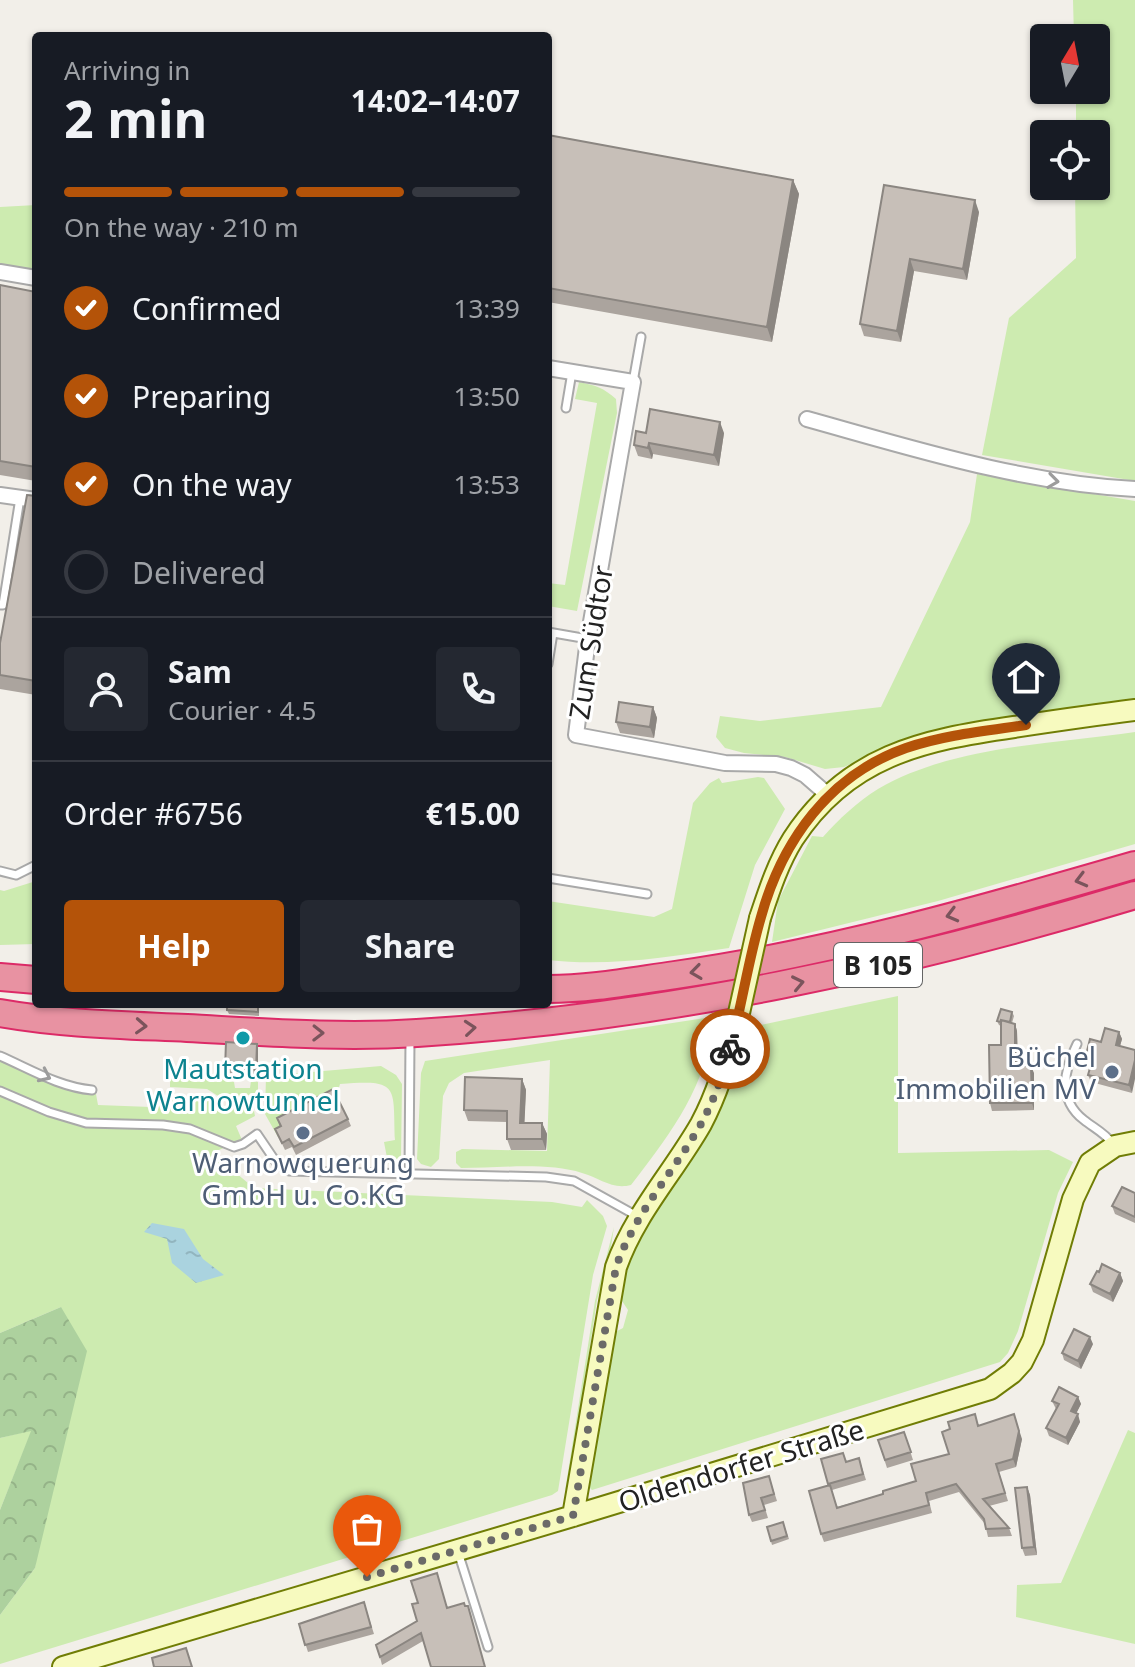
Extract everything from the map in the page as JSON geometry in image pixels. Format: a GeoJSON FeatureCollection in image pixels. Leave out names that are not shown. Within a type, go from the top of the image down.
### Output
{"type":"FeatureCollection","features":[{"type":"Feature","properties":{"kind":"highway","name":"B 105"},"geometry":{"type":"LineString","coordinates":[[552,989],[578,989],[751,963],[944,918],[1135,865]]}},
{"type":"Feature","properties":{"kind":"highway","name":"B 105"},"geometry":{"type":"LineString","coordinates":[[0,1013],[63,1022],[244,1031],[410,1033],[575,1019],[774,988],[861,969],[1135,895]]}},
{"type":"Feature","properties":{"kind":"highway"},"geometry":{"type":"LineString","coordinates":[[0,977],[32,980]]}},
{"type":"Feature","properties":{"kind":"street"},"geometry":{"type":"LineString","coordinates":[[0,272],[32,277]]}},
{"type":"Feature","properties":{"kind":"street"},"geometry":{"type":"LineString","coordinates":[[552,369],[633,382]]}},
{"type":"Feature","properties":{"kind":"street","name":"Zum Südtor"},"geometry":{"type":"LineString","coordinates":[[633,382],[588,639],[576,735],[725,763],[776,764],[805,775],[828,795]]}},
{"type":"Feature","properties":{"kind":"street"},"geometry":{"type":"LineString","coordinates":[[807,419],[1026,477],[1135,489]]}},
{"type":"Feature","properties":{"kind":"street"},"geometry":{"type":"LineString","coordinates":[[0,495],[32,500]]}},
{"type":"Feature","properties":{"kind":"street"},"geometry":{"type":"LineString","coordinates":[[573,1516],[610,1293],[622,1250],[639,1217],[700,1126],[718,1088],[735,1031],[760,918],[786,851],[812,813],[828,795],[867,766],[917,745],[972,733],[1135,710]]}},
{"type":"Feature","properties":{"kind":"street","name":"Oldendorfer Straße"},"geometry":{"type":"LineString","coordinates":[[63,1667],[990,1389],[1022,1362],[1033,1340],[1080,1180],[1090,1163],[1125,1144]]}},
{"type":"Feature","properties":{"kind":"lane"},"geometry":{"type":"LineString","coordinates":[[633,382],[641,337]]}},
{"type":"Feature","properties":{"kind":"lane"},"geometry":{"type":"LineString","coordinates":[[566,408],[572,372]]}},
{"type":"Feature","properties":{"kind":"lane"},"geometry":{"type":"LineString","coordinates":[[0,605],[3,605],[20,498]]}},
{"type":"Feature","properties":{"kind":"lane"},"geometry":{"type":"LineString","coordinates":[[552,633],[588,639]]}},
{"type":"Feature","properties":{"kind":"lane"},"geometry":{"type":"LineString","coordinates":[[0,871],[16,875],[32,867]]}},
{"type":"Feature","properties":{"kind":"lane"},"geometry":{"type":"LineString","coordinates":[[552,879],[647,894]]}},
{"type":"Feature","properties":{"kind":"lane"},"geometry":{"type":"LineString","coordinates":[[409,1174],[410,1033]]}},
{"type":"Feature","properties":{"kind":"lane"},"geometry":{"type":"LineString","coordinates":[[1077,1044],[1068,1063],[1064,1084],[1069,1102],[1080,1117],[1107,1136],[1125,1144]]}},
{"type":"Feature","properties":{"kind":"lane"},"geometry":{"type":"LineString","coordinates":[[0,1056],[57,1082],[92,1090]]}},
{"type":"Feature","properties":{"kind":"lane"},"geometry":{"type":"LineString","coordinates":[[0,1091],[49,1112],[86,1123],[163,1125],[190,1129],[234,1147],[257,1134],[278,1165],[289,1171],[409,1174],[447,1171],[574,1181],[639,1217]]}},
{"type":"Feature","properties":{"kind":"lane"},"geometry":{"type":"LineString","coordinates":[[458,1550],[488,1647]]}},
{"type":"Feature","properties":{"kind":"green space"},"geometry":{"type":"Polygon","coordinates":[[[1073,0],[1135,0],[1135,481],[982,455],[1009,318],[1076,258],[1075,200],[1110,200],[1110,120],[1076,120],[1076,104],[1110,104],[1110,24],[1074,24],[1073,0]]]}},
{"type":"Feature","properties":{"kind":"green space"},"geometry":{"type":"Polygon","coordinates":[[[32,205],[32,277],[0,272],[0,207],[32,205]]]}},
{"type":"Feature","properties":{"kind":"green space"},"geometry":{"type":"Polygon","coordinates":[[[579,382],[599,388],[616,399],[617,413],[577,611],[552,607],[552,583],[565,585],[597,403],[575,399],[579,382]]]}},
{"type":"Feature","properties":{"kind":"green space"},"geometry":{"type":"Polygon","coordinates":[[[977,474],[1135,501],[1135,698],[913,736],[844,767],[825,769],[785,757],[725,748],[716,737],[720,716],[760,721],[881,707],[970,522],[977,474]]]}},
{"type":"Feature","properties":{"kind":"green space"},"geometry":{"type":"Polygon","coordinates":[[[1135,732],[1135,844],[938,901],[772,942],[778,901],[812,836],[823,837],[849,811],[878,789],[907,775],[970,755],[1135,732]]]}},
{"type":"Feature","properties":{"kind":"green space"},"geometry":{"type":"Polygon","coordinates":[[[719,778],[722,783],[764,778],[785,809],[755,865],[729,948],[616,962],[552,960],[552,902],[654,917],[672,909],[693,803],[710,783],[719,778]]]}},
{"type":"Feature","properties":{"kind":"green space"},"geometry":{"type":"Polygon","coordinates":[[[32,882],[32,944],[0,945],[0,890],[32,882]]]}},
{"type":"Feature","properties":{"kind":"green space"},"geometry":{"type":"Polygon","coordinates":[[[898,996],[898,1153],[1049,1150],[1073,1162],[1058,1193],[1018,1331],[1008,1353],[1000,1362],[592,1490],[585,1483],[611,1334],[623,1328],[628,1310],[620,1298],[629,1260],[648,1221],[720,1112],[739,1054],[745,1054],[751,1027],[898,996]]]}},
{"type":"Feature","properties":{"kind":"green space"},"geometry":{"type":"Polygon","coordinates":[[[718,1016],[704,1065],[686,1106],[631,1185],[612,1185],[582,1173],[554,1168],[461,1168],[456,1163],[456,1152],[462,1149],[547,1151],[550,1060],[464,1073],[449,1083],[443,1096],[439,1159],[431,1167],[417,1159],[421,1073],[425,1061],[718,1016]]]}},
{"type":"Feature","properties":{"kind":"green space"},"geometry":{"type":"Polygon","coordinates":[[[0,1061],[59,1086],[96,1094],[98,1105],[151,1107],[156,1097],[201,1096],[202,1093],[224,1106],[254,1111],[255,1116],[236,1126],[242,1140],[212,1153],[254,1188],[552,1202],[582,1207],[587,1200],[603,1216],[607,1226],[593,1275],[558,1491],[0,1664],[0,1615],[35,1568],[61,1307],[0,1333],[0,1061]]]}},
{"type":"Feature","properties":{"kind":"green space"},"geometry":{"type":"Polygon","coordinates":[[[381,1066],[396,1075],[402,1084],[401,1159],[395,1166],[388,1163],[384,1142],[395,1140],[393,1097],[383,1085],[340,1084],[336,1097],[278,1118],[284,1134],[278,1137],[265,1114],[266,1076],[381,1066]]]}},
{"type":"Feature","properties":{"kind":"green space"},"geometry":{"type":"Polygon","coordinates":[[[170,1073],[214,1074],[234,1082],[235,1088],[250,1088],[251,1081],[258,1082],[258,1095],[244,1095],[243,1099],[258,1100],[257,1106],[226,1101],[207,1089],[170,1087],[170,1073]]]}},
{"type":"Feature","properties":{"kind":"green space"},"geometry":{"type":"Polygon","coordinates":[[[614,1227],[597,1300],[570,1478],[565,1491],[595,1301],[614,1227]]]}},
{"type":"Feature","properties":{"kind":"green space"},"geometry":{"type":"Polygon","coordinates":[[[61,1307],[87,1351],[35,1568],[0,1615],[0,1510],[31,1431],[0,1438],[0,1333],[61,1307]]]}},
{"type":"Feature","properties":{"kind":"green space"},"geometry":{"type":"Polygon","coordinates":[[[32,1430],[0,1510],[0,1438],[32,1430]]]}},
{"type":"Feature","properties":{"kind":"green space"},"geometry":{"type":"Polygon","coordinates":[[[1128,1430],[1135,1433],[1135,1644],[1016,1617],[1017,1585],[1061,1583],[1128,1430]]]}},
{"type":"Feature","properties":{"kind":"water"},"geometry":{"type":"Polygon","coordinates":[[[152,1223],[184,1229],[203,1259],[224,1275],[196,1283],[172,1263],[167,1239],[144,1232],[152,1223]]]}},
{"type":"Feature","properties":{"kind":"building"},"geometry":{"type":"Polygon","coordinates":[[[552,136],[793,180],[767,327],[552,289],[552,136]]]}},
{"type":"Feature","properties":{"kind":"building"},"geometry":{"type":"Polygon","coordinates":[[[884,185],[975,200],[963,269],[910,259],[897,331],[860,324],[884,185]]]}},
{"type":"Feature","properties":{"kind":"building"},"geometry":{"type":"Polygon","coordinates":[[[0,285],[32,291],[32,466],[0,461],[0,285]]]}},
{"type":"Feature","properties":{"kind":"building"},"geometry":{"type":"Polygon","coordinates":[[[650,409],[720,422],[714,455],[649,443],[648,448],[634,445],[636,431],[646,433],[650,409]]]}},
{"type":"Feature","properties":{"kind":"building"},"geometry":{"type":"Polygon","coordinates":[[[27,495],[32,496],[32,680],[0,675],[0,643],[27,495]]]}},
{"type":"Feature","properties":{"kind":"building"},"geometry":{"type":"Polygon","coordinates":[[[619,702],[653,707],[650,727],[616,722],[619,702]]]}},
{"type":"Feature","properties":{"kind":"building"},"geometry":{"type":"Polygon","coordinates":[[[258,1008],[258,1012],[227,1010],[258,1008]]]}},
{"type":"Feature","properties":{"kind":"building"},"geometry":{"type":"Polygon","coordinates":[[[1001,1009],[1012,1012],[1010,1022],[997,1021],[1001,1009]]]}},
{"type":"Feature","properties":{"kind":"building"},"geometry":{"type":"Polygon","coordinates":[[[1001,1020],[1015,1024],[1015,1066],[1031,1066],[1032,1103],[990,1103],[989,1045],[1001,1045],[1001,1020]]]}},
{"type":"Feature","properties":{"kind":"building"},"geometry":{"type":"Polygon","coordinates":[[[1105,1028],[1119,1032],[1116,1045],[1135,1050],[1129,1085],[1088,1075],[1092,1061],[1085,1059],[1090,1039],[1101,1042],[1105,1028]]]}},
{"type":"Feature","properties":{"kind":"building"},"geometry":{"type":"Polygon","coordinates":[[[226,1042],[257,1044],[256,1070],[225,1069],[226,1042]]]}},
{"type":"Feature","properties":{"kind":"building"},"geometry":{"type":"Polygon","coordinates":[[[465,1077],[522,1079],[520,1123],[542,1123],[542,1139],[507,1139],[507,1111],[464,1110],[465,1077]]]}},
{"type":"Feature","properties":{"kind":"building"},"geometry":{"type":"Polygon","coordinates":[[[333,1089],[348,1119],[294,1147],[289,1139],[282,1143],[275,1129],[281,1126],[277,1118],[333,1089]]]}},
{"type":"Feature","properties":{"kind":"building"},"geometry":{"type":"Polygon","coordinates":[[[1122,1187],[1135,1193],[1135,1217],[1112,1206],[1122,1187]]]}},
{"type":"Feature","properties":{"kind":"building"},"geometry":{"type":"Polygon","coordinates":[[[1102,1264],[1120,1273],[1110,1294],[1090,1284],[1102,1264]]]}},
{"type":"Feature","properties":{"kind":"building"},"geometry":{"type":"Polygon","coordinates":[[[1074,1329],[1090,1337],[1078,1361],[1062,1353],[1074,1329]]]}},
{"type":"Feature","properties":{"kind":"building"},"geometry":{"type":"Polygon","coordinates":[[[1059,1387],[1078,1397],[1071,1411],[1078,1414],[1066,1438],[1046,1428],[1059,1404],[1052,1401],[1059,1387]]]}},
{"type":"Feature","properties":{"kind":"building"},"geometry":{"type":"Polygon","coordinates":[[[975,1414],[978,1426],[1014,1414],[1019,1431],[1013,1459],[996,1464],[1005,1493],[983,1499],[1009,1528],[986,1529],[984,1519],[956,1484],[926,1493],[929,1505],[821,1534],[809,1491],[830,1485],[837,1508],[916,1481],[911,1464],[949,1454],[942,1432],[950,1429],[948,1422],[975,1414]]]}},
{"type":"Feature","properties":{"kind":"building"},"geometry":{"type":"Polygon","coordinates":[[[904,1432],[911,1452],[885,1460],[878,1440],[904,1432]]]}},
{"type":"Feature","properties":{"kind":"building"},"geometry":{"type":"Polygon","coordinates":[[[843,1453],[846,1462],[859,1458],[863,1474],[828,1484],[821,1459],[843,1453]]]}},
{"type":"Feature","properties":{"kind":"building"},"geometry":{"type":"Polygon","coordinates":[[[769,1476],[774,1494],[761,1498],[765,1510],[749,1515],[743,1483],[769,1476]]]}},
{"type":"Feature","properties":{"kind":"building"},"geometry":{"type":"Polygon","coordinates":[[[1027,1487],[1034,1547],[1022,1548],[1015,1488],[1027,1487]]]}},
{"type":"Feature","properties":{"kind":"building"},"geometry":{"type":"Polygon","coordinates":[[[783,1522],[787,1536],[771,1541],[767,1527],[783,1522]]]}},
{"type":"Feature","properties":{"kind":"building"},"geometry":{"type":"Polygon","coordinates":[[[437,1573],[447,1608],[464,1603],[468,1606],[485,1667],[431,1667],[421,1633],[380,1657],[376,1645],[417,1621],[412,1604],[418,1603],[411,1581],[437,1573]]]}},
{"type":"Feature","properties":{"kind":"building"},"geometry":{"type":"Polygon","coordinates":[[[364,1602],[371,1627],[305,1645],[299,1624],[364,1602]]]}},
{"type":"Feature","properties":{"kind":"building"},"geometry":{"type":"Polygon","coordinates":[[[186,1648],[192,1667],[154,1667],[152,1658],[186,1648]]]}},
{"type":"Feature","properties":{"kind":"way so far"},"geometry":{"type":"LineString","coordinates":[[367,1577],[573,1516],[616,1267],[631,1230],[700,1126],[730,1049]]}},
{"type":"Feature","properties":{"kind":"place","name":"Mautstation Warnowtunnel"},"geometry":{"type":"Point","coordinates":[243,1038]}},
{"type":"Feature","properties":{"kind":"place","name":"Büchel Immobilien MV"},"geometry":{"type":"Point","coordinates":[1112,1072]}},
{"type":"Feature","properties":{"kind":"place","name":"Warnowquerung GmbH u. Co.KG"},"geometry":{"type":"Point","coordinates":[303,1133]}},
{"type":"Feature","properties":{"kind":"route"},"geometry":{"type":"LineString","coordinates":[[730,1049],[760,918],[773,881],[794,838],[828,795],[867,766],[906,748],[948,737],[1026,725]]}}]}
